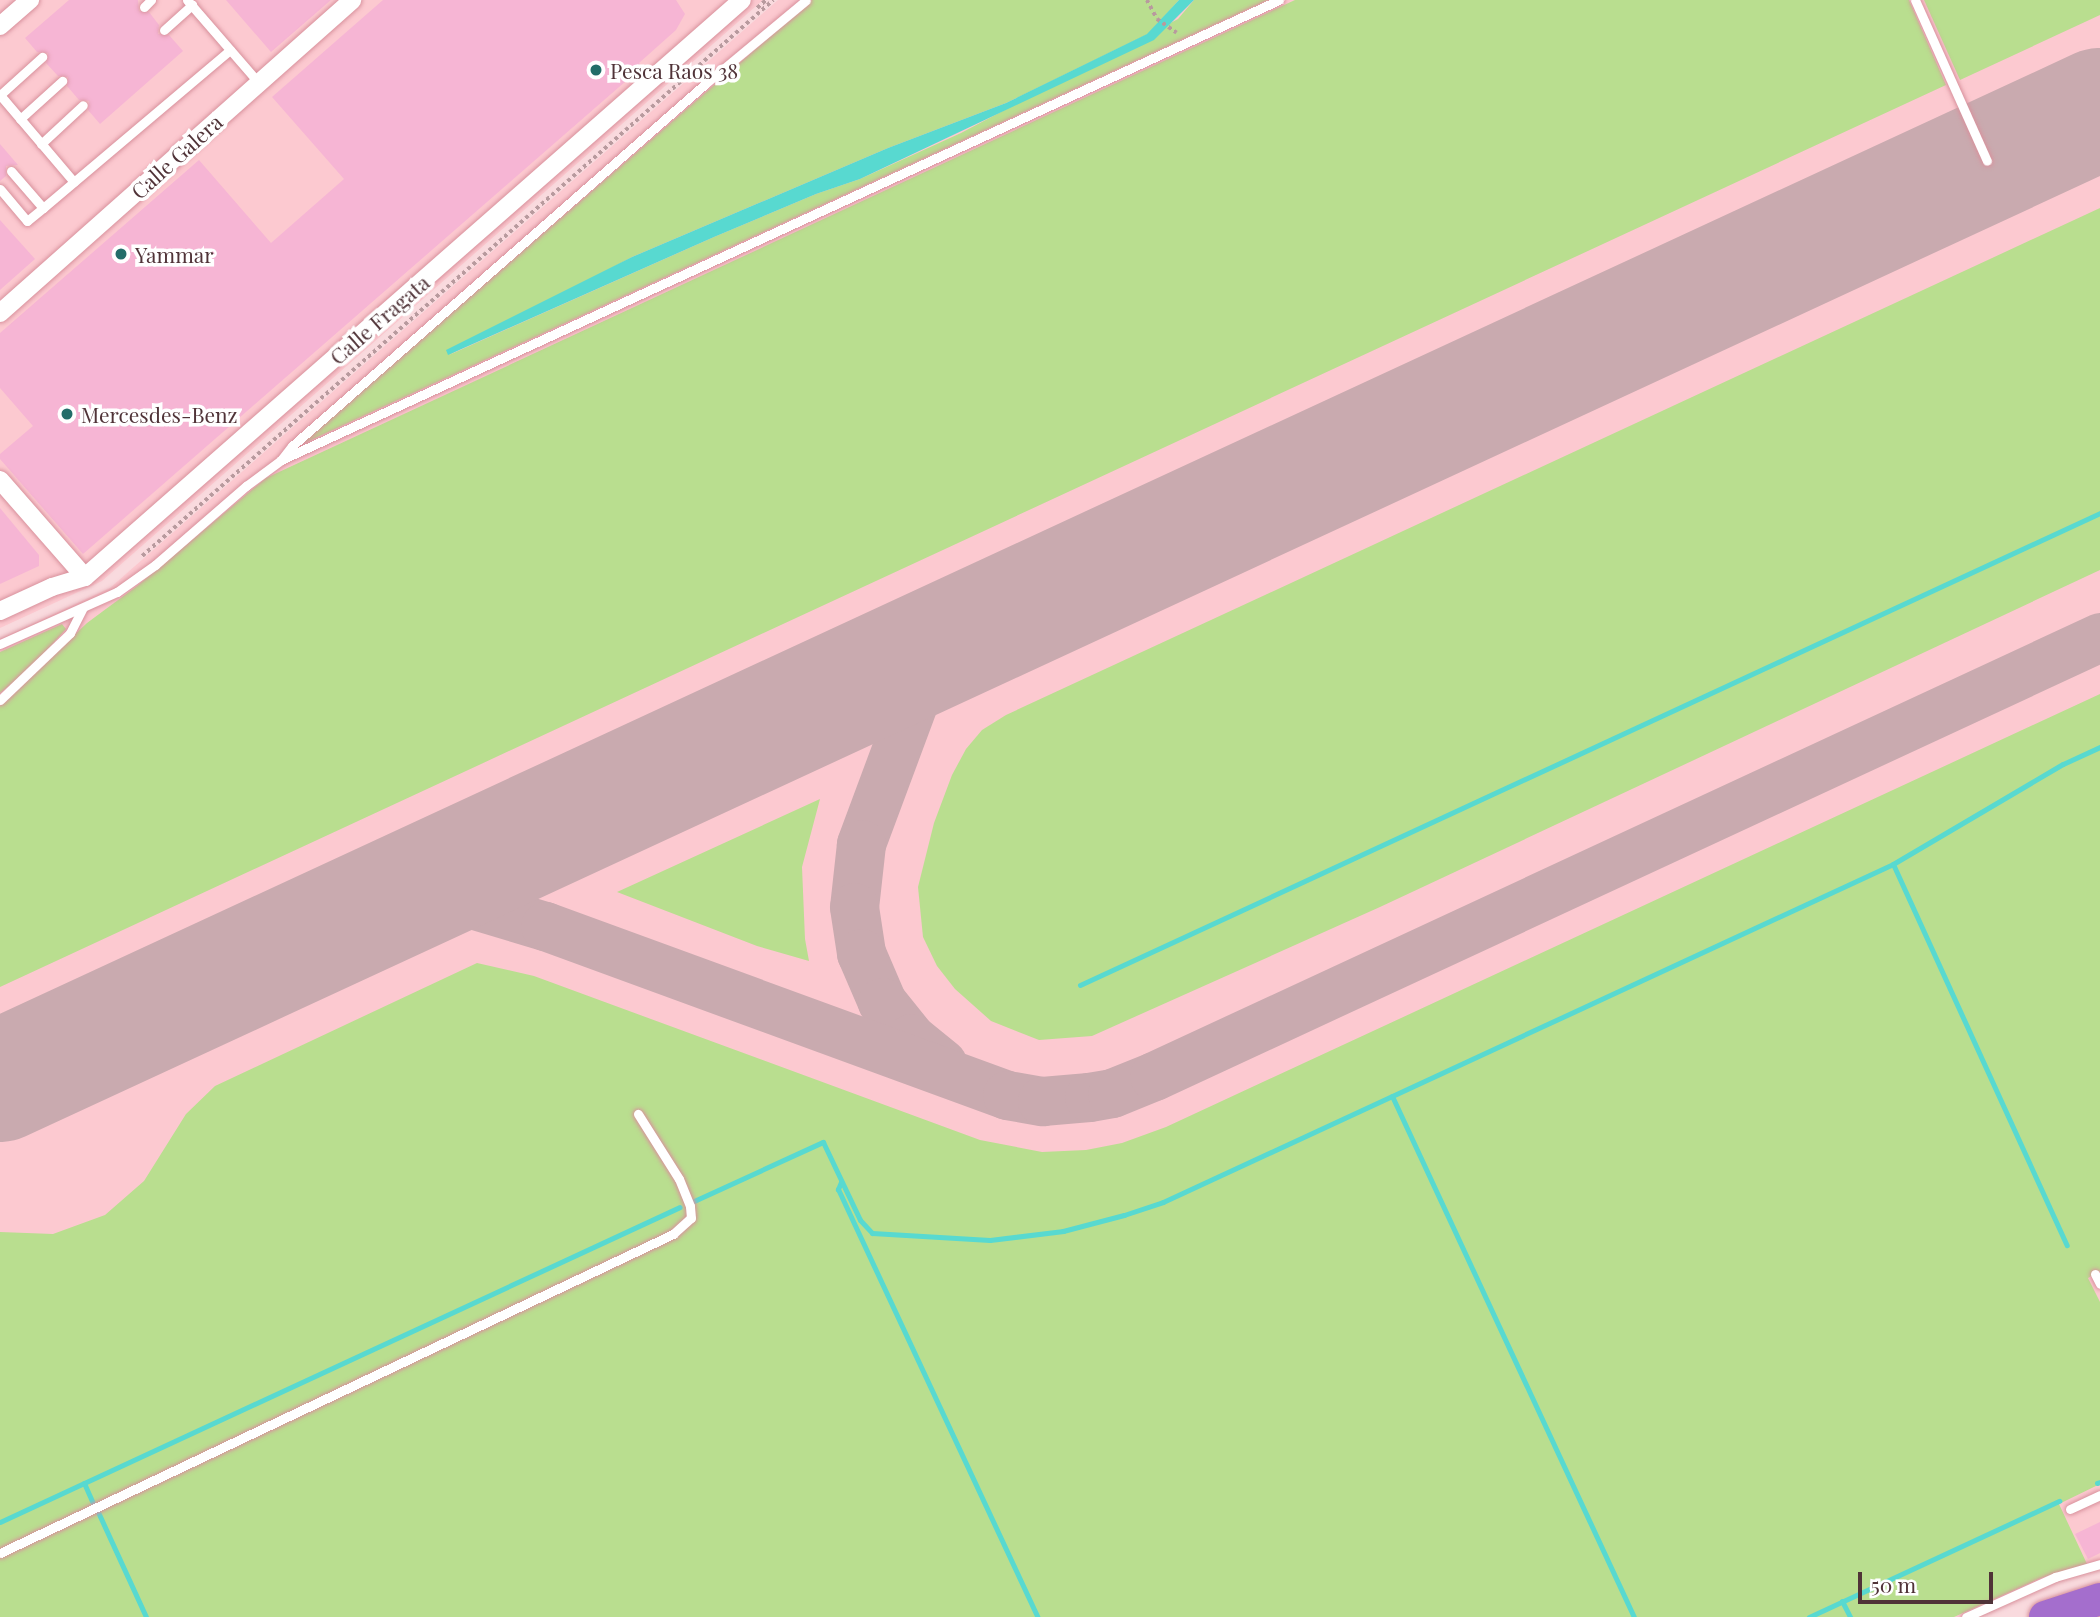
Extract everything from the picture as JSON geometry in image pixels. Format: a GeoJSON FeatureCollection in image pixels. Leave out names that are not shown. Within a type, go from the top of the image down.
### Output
{"type":"FeatureCollection","features":[{"type":"Feature","properties":{"kind":"highway"},"geometry":{"type":"LineString","coordinates":[[2045,1617],[2100,1599]]}},
{"type":"Feature","properties":{"kind":"street"},"geometry":{"type":"LineString","coordinates":[[0,26],[30,0]]}},
{"type":"Feature","properties":{"kind":"street","name":"Calle Galera"},"geometry":{"type":"LineString","coordinates":[[0,313],[352,0]]}},
{"type":"Feature","properties":{"kind":"street"},"geometry":{"type":"LineString","coordinates":[[713,0],[725,14]]}},
{"type":"Feature","properties":{"kind":"street","name":"Calle Fragata"},"geometry":{"type":"LineString","coordinates":[[0,611],[52,587],[85,577],[741,0]]}},
{"type":"Feature","properties":{"kind":"street"},"geometry":{"type":"LineString","coordinates":[[0,480],[85,577]]}},
{"type":"Feature","properties":{"kind":"lane"},"geometry":{"type":"LineString","coordinates":[[0,644],[83,608],[134,582],[246,486],[281,460],[309,431],[705,84],[806,0]]}},
{"type":"Feature","properties":{"kind":"lane"},"geometry":{"type":"LineString","coordinates":[[281,460],[1279,0]]}},
{"type":"Feature","properties":{"kind":"lane"},"geometry":{"type":"LineString","coordinates":[[1915,0],[1987,161]]}},
{"type":"Feature","properties":{"kind":"lane"},"geometry":{"type":"LineString","coordinates":[[164,30],[190,3],[259,83]]}},
{"type":"Feature","properties":{"kind":"lane"},"geometry":{"type":"LineString","coordinates":[[0,190],[27,221],[230,50]]}},
{"type":"Feature","properties":{"kind":"lane"},"geometry":{"type":"LineString","coordinates":[[42,57],[0,95],[74,182]]}},
{"type":"Feature","properties":{"kind":"lane"},"geometry":{"type":"LineString","coordinates":[[20,119],[62,81]]}},
{"type":"Feature","properties":{"kind":"lane"},"geometry":{"type":"LineString","coordinates":[[41,144],[83,105]]}},
{"type":"Feature","properties":{"kind":"lane"},"geometry":{"type":"LineString","coordinates":[[11,171],[43,208]]}},
{"type":"Feature","properties":{"kind":"lane"},"geometry":{"type":"LineString","coordinates":[[0,700],[70,632],[83,608]]}},
{"type":"Feature","properties":{"kind":"lane"},"geometry":{"type":"LineString","coordinates":[[0,1553],[673,1234],[691,1218],[690,1206],[679,1179],[638,1114]]}},
{"type":"Feature","properties":{"kind":"lane"},"geometry":{"type":"LineString","coordinates":[[2095,1274],[2100,1284]]}},
{"type":"Feature","properties":{"kind":"lane"},"geometry":{"type":"LineString","coordinates":[[2070,1509],[2100,1495]]}},
{"type":"Feature","properties":{"kind":"lane"},"geometry":{"type":"LineString","coordinates":[[1966,1617],[2055,1577],[2100,1564]]}},
{"type":"Feature","properties":{"kind":"path"},"geometry":{"type":"LineString","coordinates":[[1147,0],[1157,19],[1171,30]]}},
{"type":"Feature","properties":{"kind":"shaded area"},"geometry":{"type":"Polygon","coordinates":[[[0,0],[763,0],[102,581],[0,628],[0,0]]]}},
{"type":"Feature","properties":{"kind":"shaded area"},"geometry":{"type":"Polygon","coordinates":[[[778,0],[2100,0],[2100,1568],[2056,1582],[1974,1617],[0,1617],[0,639],[110,588],[778,0]]]}},
{"type":"Feature","properties":{"kind":"green space"},"geometry":{"type":"Polygon","coordinates":[[[812,0],[1179,0],[1148,34],[1006,103],[888,148],[632,257],[449,355],[714,237],[816,194],[860,179],[961,133],[1178,19],[1194,0],[1268,0],[298,446],[812,0]]]}},
{"type":"Feature","properties":{"kind":"green space"},"geometry":{"type":"Polygon","coordinates":[[[1295,0],[1909,0],[1946,85],[0,987],[0,706],[87,623],[137,586],[266,478],[1295,0]]]}},
{"type":"Feature","properties":{"kind":"green space"},"geometry":{"type":"Polygon","coordinates":[[[1924,0],[2100,0],[2100,15],[1960,80],[1924,0]]]}},
{"type":"Feature","properties":{"kind":"green space"},"geometry":{"type":"Polygon","coordinates":[[[2100,208],[2100,570],[1380,907],[1092,1036],[1039,1040],[991,1021],[955,989],[937,966],[923,937],[918,887],[934,823],[952,775],[966,749],[982,730],[1006,715],[2100,208]]]}},
{"type":"Feature","properties":{"kind":"green space"},"geometry":{"type":"Polygon","coordinates":[[[62,624],[66,629],[30,669],[0,693],[0,652],[62,624]]]}},
{"type":"Feature","properties":{"kind":"green space"},"geometry":{"type":"Polygon","coordinates":[[[2100,694],[2100,1271],[2088,1278],[2100,1302],[2100,1484],[2059,1504],[2087,1564],[2041,1578],[1954,1617],[0,1617],[0,1232],[53,1234],[105,1215],[144,1181],[186,1114],[215,1086],[477,963],[534,976],[980,1140],[1042,1152],[1086,1150],[1122,1143],[1166,1127],[2100,694]]]}},
{"type":"Feature","properties":{"kind":"green space"},"geometry":{"type":"Polygon","coordinates":[[[820,799],[802,867],[805,939],[809,961],[757,946],[617,892],[820,799]]]}},
{"type":"Feature","properties":{"kind":"water"},"geometry":{"type":"Polygon","coordinates":[[[1179,0],[1194,0],[1154,40],[860,179],[816,194],[714,237],[448,355],[446,350],[632,257],[888,148],[1006,103],[1147,34],[1179,0]]]}},
{"type":"Feature","properties":{"kind":"building"},"geometry":{"type":"Polygon","coordinates":[[[69,0],[138,0],[139,11],[149,12],[159,25],[158,34],[169,35],[183,51],[100,124],[88,110],[89,101],[79,100],[67,86],[68,77],[58,76],[46,63],[48,53],[37,52],[25,38],[69,0]]]}},
{"type":"Feature","properties":{"kind":"building"},"geometry":{"type":"Polygon","coordinates":[[[226,0],[331,0],[271,52],[226,0]]]}},
{"type":"Feature","properties":{"kind":"building"},"geometry":{"type":"Polygon","coordinates":[[[383,0],[676,0],[685,14],[676,30],[639,63],[642,67],[83,554],[0,459],[0,454],[33,426],[0,388],[0,333],[199,160],[271,243],[344,179],[272,97],[383,0]]]}},
{"type":"Feature","properties":{"kind":"building"},"geometry":{"type":"Polygon","coordinates":[[[0,144],[18,165],[6,166],[6,176],[0,181],[0,144]]]}},
{"type":"Feature","properties":{"kind":"building"},"geometry":{"type":"Polygon","coordinates":[[[0,220],[35,259],[0,290],[0,220]]]}},
{"type":"Feature","properties":{"kind":"building"},"geometry":{"type":"Polygon","coordinates":[[[0,508],[39,555],[39,566],[0,584],[0,508]]]}},
{"type":"Feature","properties":{"kind":"building"},"geometry":{"type":"Polygon","coordinates":[[[2100,1522],[2100,1553],[2088,1559],[2075,1534],[2100,1522]]]}},
{"type":"Feature","properties":{"kind":"waterway"},"geometry":{"type":"LineString","coordinates":[[1080,985],[2100,513]]}},
{"type":"Feature","properties":{"kind":"waterway"},"geometry":{"type":"LineString","coordinates":[[694,1201],[823,1142],[860,1220],[872,1233],[990,1240],[1063,1231],[1124,1215],[1163,1202],[1893,864],[2063,764],[2100,747]]}},
{"type":"Feature","properties":{"kind":"waterway"},"geometry":{"type":"LineString","coordinates":[[1893,864],[2067,1245]]}},
{"type":"Feature","properties":{"kind":"waterway"},"geometry":{"type":"LineString","coordinates":[[1392,1096],[1634,1617]]}},
{"type":"Feature","properties":{"kind":"waterway"},"geometry":{"type":"LineString","coordinates":[[841,1182],[838,1189],[1038,1617]]}},
{"type":"Feature","properties":{"kind":"waterway"},"geometry":{"type":"LineString","coordinates":[[0,1522],[680,1207]]}},
{"type":"Feature","properties":{"kind":"waterway"},"geometry":{"type":"LineString","coordinates":[[84,1483],[94,1505]]}},
{"type":"Feature","properties":{"kind":"waterway"},"geometry":{"type":"LineString","coordinates":[[1809,1617],[2059,1501]]}},
{"type":"Feature","properties":{"kind":"waterway"},"geometry":{"type":"LineString","coordinates":[[98,1512],[146,1617]]}},
{"type":"Feature","properties":{"kind":"waterway"},"geometry":{"type":"LineString","coordinates":[[1842,1601],[1850,1617]]}},
{"type":"Feature","properties":{"kind":"taxiway"},"geometry":{"type":"LineString","coordinates":[[418,888],[545,926],[1007,1095],[1042,1101],[1089,1097],[1112,1093],[1154,1076],[2100,637]]}},
{"type":"Feature","properties":{"kind":"taxiway"},"geometry":{"type":"LineString","coordinates":[[933,650],[861,844],[854,907],[861,953],[882,1002],[911,1038],[942,1063]]}},
{"type":"Feature","properties":{"kind":"runway"},"geometry":{"type":"LineString","coordinates":[[0,1081],[2100,109]]}},
{"type":"Feature","properties":{"kind":"place","name":"Pesca Raos 38"},"geometry":{"type":"Point","coordinates":[596,70]}},
{"type":"Feature","properties":{"kind":"place","name":"Yammar"},"geometry":{"type":"Point","coordinates":[121,254]}},
{"type":"Feature","properties":{"kind":"place","name":"Mercesdes-Benz"},"geometry":{"type":"Point","coordinates":[67,414]}}]}
